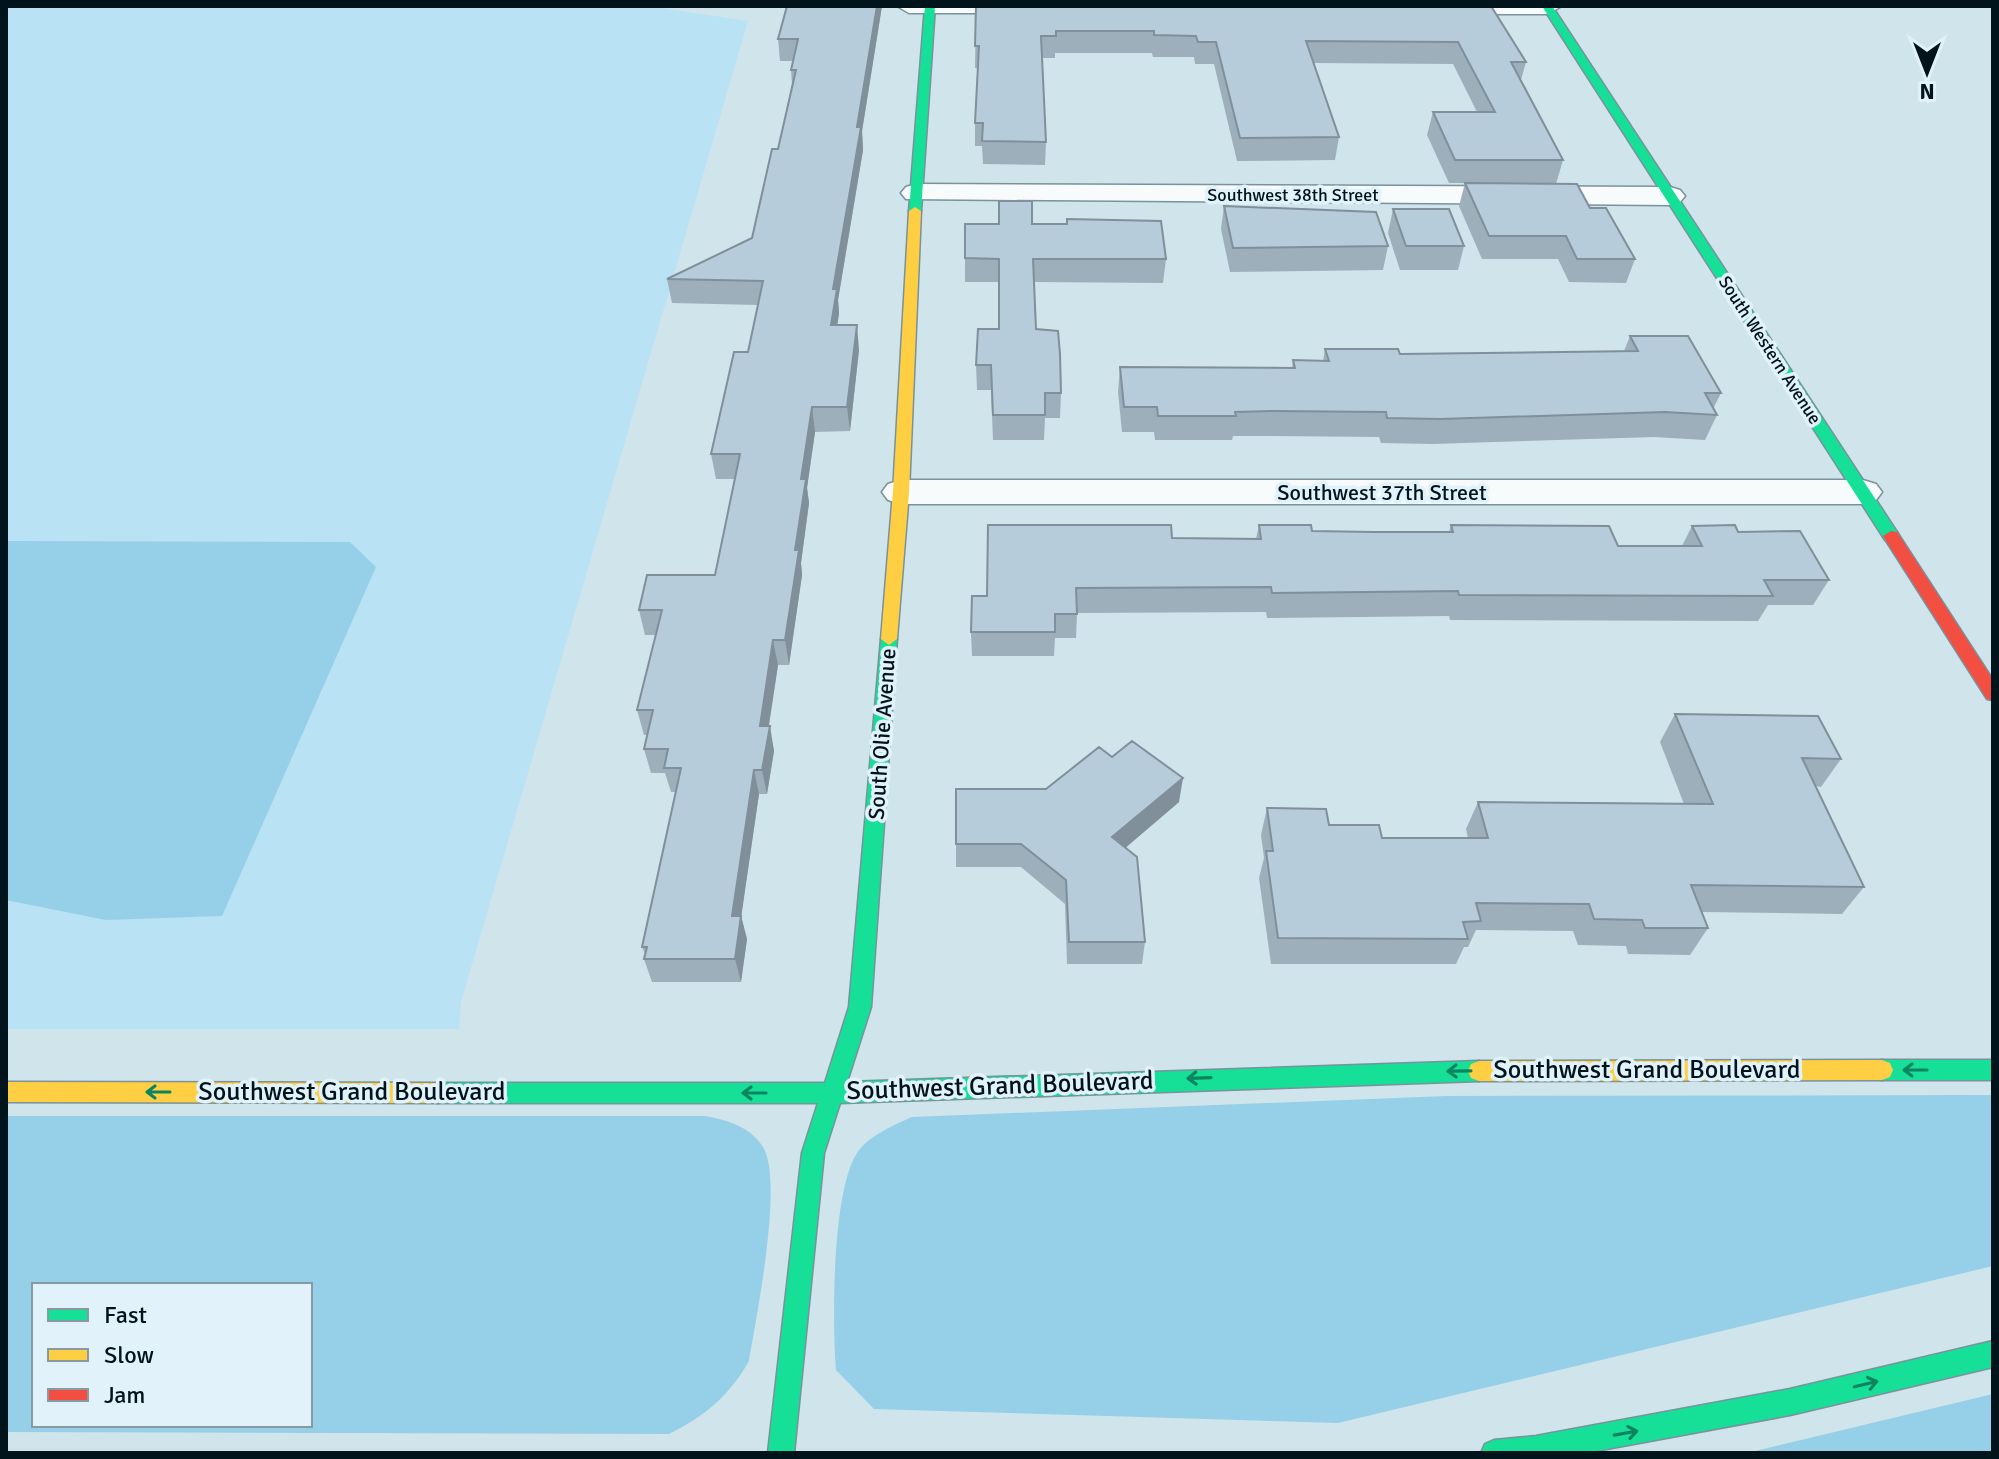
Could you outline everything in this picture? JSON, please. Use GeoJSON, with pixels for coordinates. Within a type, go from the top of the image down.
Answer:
{"type":"FeatureCollection","features":[{"type":"Feature","properties":{"kind":"street"},"geometry":{"type":"LineString","coordinates":[[909,6],[1057,6]]}},
{"type":"Feature","properties":{"kind":"street","name":"South Olie Avenue"},"geometry":{"type":"LineString","coordinates":[[781,1453],[813,1153],[860,1007],[901,492],[916,193],[930,6]]}},
{"type":"Feature","properties":{"kind":"street"},"geometry":{"type":"LineString","coordinates":[[1405,7],[1548,6]]}},
{"type":"Feature","properties":{"kind":"street","name":"South Western Avenue"},"geometry":{"type":"LineString","coordinates":[[1548,6],[1993,694]]}},
{"type":"Feature","properties":{"kind":"street","name":"Southwest 38th Street"},"geometry":{"type":"LineString","coordinates":[[916,193],[1670,196]]}},
{"type":"Feature","properties":{"kind":"street","name":"Southwest 37th Street"},"geometry":{"type":"LineString","coordinates":[[901,492],[1863,492]]}},
{"type":"Feature","properties":{"kind":"street","name":"Southwest Grand Boulevard"},"geometry":{"type":"LineString","coordinates":[[6,1092],[832,1093],[1448,1071],[1993,1070]]}},
{"type":"Feature","properties":{"kind":"street"},"geometry":{"type":"LineString","coordinates":[[1494,1453],[1536,1449],[1790,1402],[1993,1354]]}},
{"type":"Feature","properties":{"kind":"shaded area"},"geometry":{"type":"Polygon","coordinates":[[[6,6],[649,6],[748,21],[461,1002],[459,1029],[6,1029],[6,6]]]}},
{"type":"Feature","properties":{"kind":"shaded area"},"geometry":{"type":"Polygon","coordinates":[[[6,541],[350,542],[376,567],[222,916],[106,920],[6,900],[6,541]]]}},
{"type":"Feature","properties":{"kind":"shaded area"},"geometry":{"type":"Polygon","coordinates":[[[1993,1095],[1993,1266],[1338,1423],[874,1409],[836,1370],[834,1322],[838,1226],[849,1171],[857,1153],[868,1141],[912,1117],[1446,1096],[1993,1095]]]}},
{"type":"Feature","properties":{"kind":"shaded area"},"geometry":{"type":"Polygon","coordinates":[[[6,1116],[705,1116],[744,1129],[763,1147],[769,1164],[771,1189],[762,1283],[749,1361],[715,1404],[669,1434],[6,1432],[6,1116]]]}},
{"type":"Feature","properties":{"kind":"shaded area"},"geometry":{"type":"Polygon","coordinates":[[[1993,1394],[1993,1453],[1747,1453],[1993,1394]]]}},
{"type":"Feature","properties":{"kind":"building"},"geometry":{"type":"Polygon","coordinates":[[[787,6],[877,6],[857,127],[861,127],[833,289],[837,289],[831,325],[857,325],[847,407],[812,407],[801,479],[806,479],[795,550],[799,550],[785,640],[773,640],[760,726],[770,726],[762,770],[754,770],[732,916],[741,916],[735,959],[644,959],[647,947],[642,947],[681,768],[664,768],[668,749],[644,749],[653,710],[637,710],[662,610],[639,610],[647,575],[715,575],[740,454],[711,454],[734,352],[748,352],[763,281],[667,279],[752,238],[772,149],[778,149],[796,70],[791,70],[798,39],[778,39],[787,6]]]}},
{"type":"Feature","properties":{"kind":"building"},"geometry":{"type":"Polygon","coordinates":[[[976,6],[1491,6],[1526,62],[1511,62],[1563,160],[1455,160],[1433,112],[1495,112],[1458,42],[1306,41],[1339,137],[1240,138],[1216,42],[1198,42],[1196,36],[1154,35],[1154,31],[1056,31],[1056,36],[1041,36],[1046,142],[982,141],[983,123],[975,123],[979,46],[975,46],[976,6]]]}},
{"type":"Feature","properties":{"kind":"building"},"geometry":{"type":"Polygon","coordinates":[[[1465,183],[1577,184],[1590,208],[1606,208],[1635,259],[1577,259],[1566,236],[1489,236],[1465,183]]]}},
{"type":"Feature","properties":{"kind":"building"},"geometry":{"type":"Polygon","coordinates":[[[999,201],[1032,201],[1032,224],[1067,224],[1067,219],[1161,221],[1166,259],[1033,259],[1036,329],[1058,331],[1060,354],[1061,393],[1045,393],[1045,415],[993,415],[991,365],[976,365],[978,329],[999,329],[999,259],[965,258],[965,224],[999,224],[999,201]]]}},
{"type":"Feature","properties":{"kind":"building"},"geometry":{"type":"Polygon","coordinates":[[[1224,206],[1376,212],[1388,246],[1233,248],[1224,206]]]}},
{"type":"Feature","properties":{"kind":"building"},"geometry":{"type":"Polygon","coordinates":[[[1393,209],[1449,209],[1464,246],[1406,246],[1393,209]]]}},
{"type":"Feature","properties":{"kind":"building"},"geometry":{"type":"Polygon","coordinates":[[[1630,336],[1688,336],[1721,393],[1705,393],[1717,415],[1665,412],[1440,419],[1387,418],[1386,412],[1273,411],[1235,412],[1236,416],[1158,416],[1157,407],[1124,407],[1120,367],[1295,368],[1293,360],[1329,361],[1325,349],[1398,349],[1400,354],[1638,351],[1630,336]]]}},
{"type":"Feature","properties":{"kind":"building"},"geometry":{"type":"Polygon","coordinates":[[[988,525],[1171,525],[1172,538],[1261,539],[1259,525],[1311,525],[1312,531],[1374,532],[1453,532],[1451,525],[1609,526],[1618,546],[1702,546],[1692,526],[1735,525],[1738,532],[1800,531],[1829,580],[1764,580],[1773,596],[1459,595],[1458,591],[1272,593],[1271,587],[1076,588],[1077,614],[1055,614],[1055,632],[971,632],[972,596],[987,596],[988,525]]]}},
{"type":"Feature","properties":{"kind":"building"},"geometry":{"type":"Polygon","coordinates":[[[1675,714],[1818,716],[1841,759],[1802,758],[1864,887],[1691,885],[1708,928],[1645,928],[1642,920],[1594,919],[1589,904],[1476,903],[1481,921],[1463,922],[1468,939],[1278,938],[1266,851],[1273,851],[1267,808],[1326,809],[1329,825],[1379,825],[1382,838],[1488,838],[1478,802],[1713,804],[1675,714]]]}},
{"type":"Feature","properties":{"kind":"building"},"geometry":{"type":"Polygon","coordinates":[[[1132,741],[1183,778],[1112,837],[1137,857],[1145,942],[1069,942],[1066,880],[1021,844],[956,844],[956,789],[1046,789],[1099,747],[1112,757],[1132,741]]]}},
{"type":"Feature","properties":{"kind":"traffic: fast"},"geometry":{"type":"LineString","coordinates":[[915,211],[930,6]]}},
{"type":"Feature","properties":{"kind":"traffic: fast"},"geometry":{"type":"LineString","coordinates":[[1547,6],[1891,536]]}},
{"type":"Feature","properties":{"kind":"traffic: fast"},"geometry":{"type":"LineString","coordinates":[[781,1453],[813,1153],[860,1007],[889,639]]}},
{"type":"Feature","properties":{"kind":"traffic: fast"},"geometry":{"type":"LineString","coordinates":[[1882,1070],[1993,1070]]}},
{"type":"Feature","properties":{"kind":"traffic: fast"},"geometry":{"type":"LineString","coordinates":[[438,1093],[832,1093],[1479,1071]]}},
{"type":"Feature","properties":{"kind":"traffic: fast"},"geometry":{"type":"LineString","coordinates":[[1494,1453],[1536,1449],[1790,1402],[1993,1354]]}},
{"type":"Feature","properties":{"kind":"traffic: slow"},"geometry":{"type":"LineString","coordinates":[[889,639],[901,492],[915,211]]}},
{"type":"Feature","properties":{"kind":"traffic: slow"},"geometry":{"type":"LineString","coordinates":[[1479,1071],[1882,1070]]}},
{"type":"Feature","properties":{"kind":"traffic: slow"},"geometry":{"type":"LineString","coordinates":[[6,1092],[438,1093]]}},
{"type":"Feature","properties":{"kind":"traffic: jam"},"geometry":{"type":"LineString","coordinates":[[1891,536],[1993,694]]}}]}
